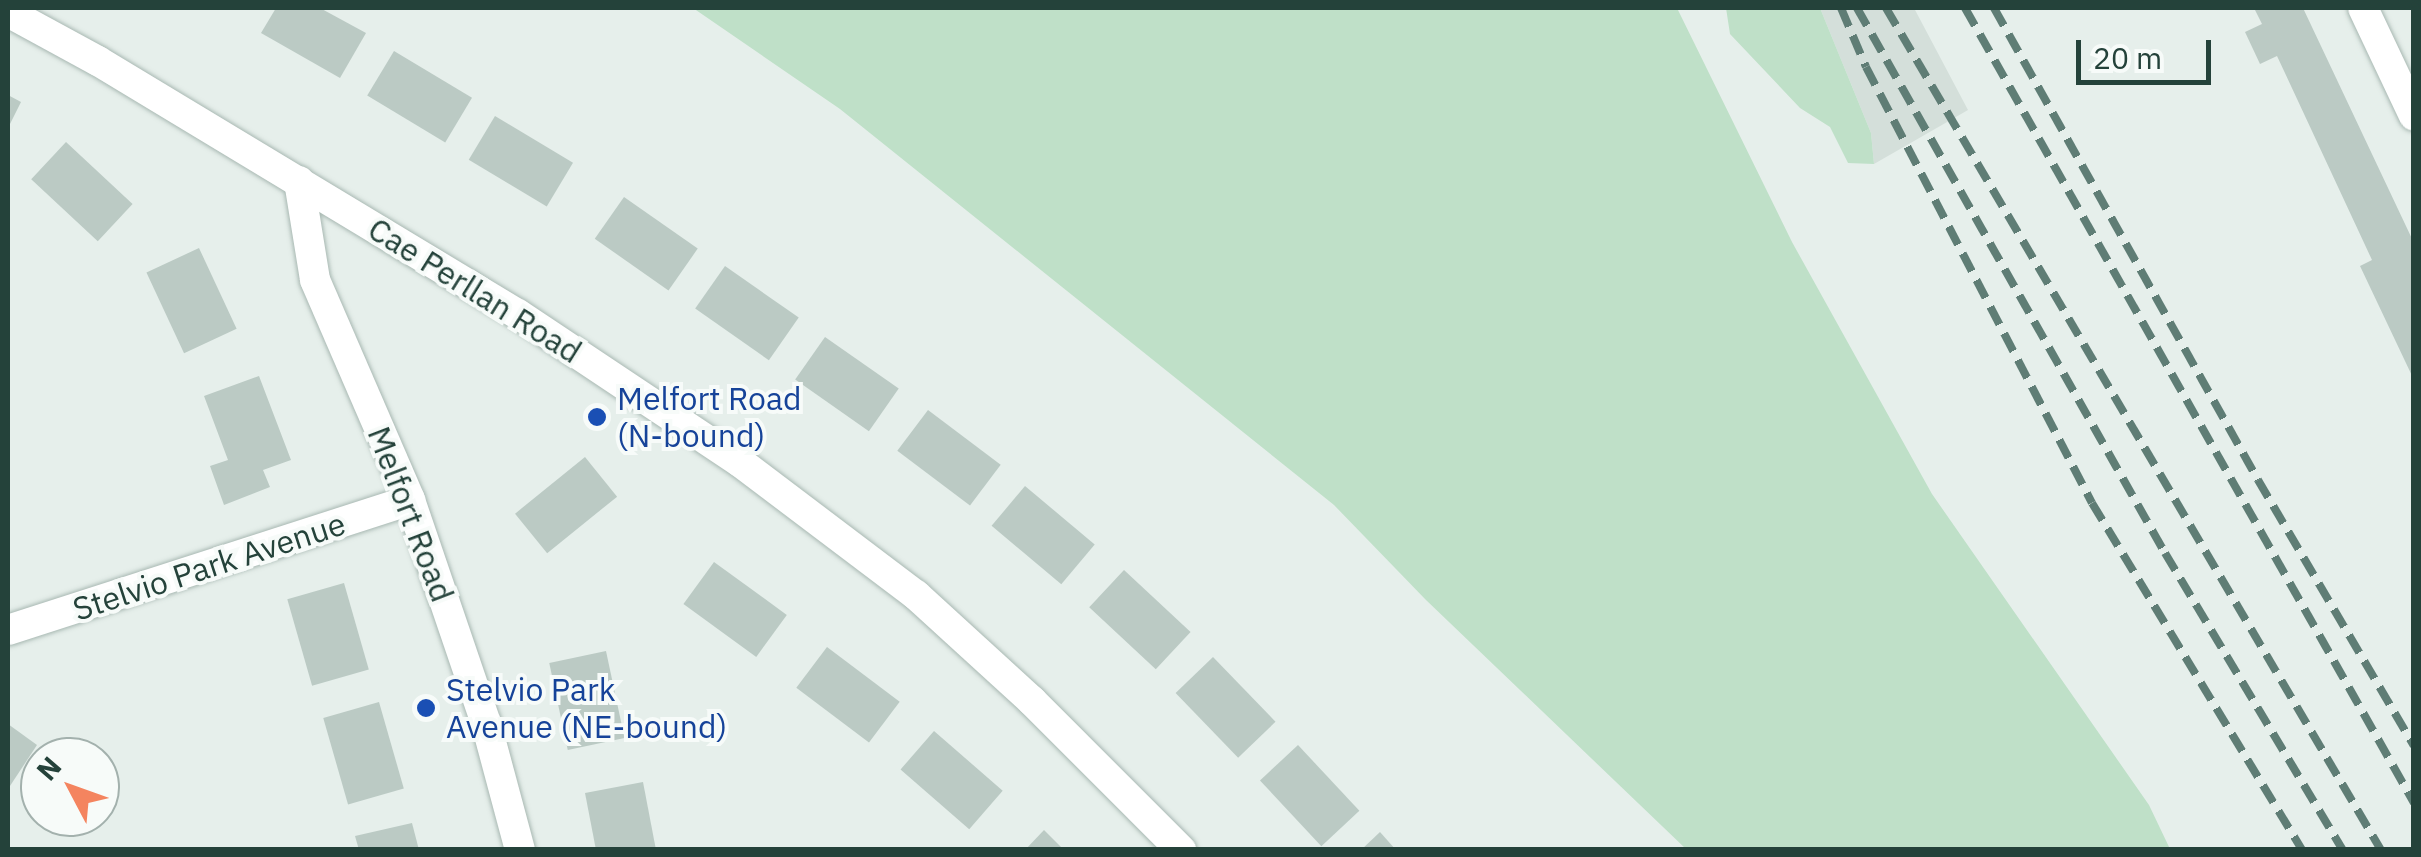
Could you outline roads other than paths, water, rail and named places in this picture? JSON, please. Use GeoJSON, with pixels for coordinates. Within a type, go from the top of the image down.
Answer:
{"type":"FeatureCollection","features":[{"type":"Feature","properties":{"kind":"street"},"geometry":{"type":"LineString","coordinates":[[2363,8],[2414,116]]}},
{"type":"Feature","properties":{"kind":"street","name":"Cae Perllan Road"},"geometry":{"type":"LineString","coordinates":[[8,12],[518,314],[740,462],[916,595],[1032,700],[1182,850]]}},
{"type":"Feature","properties":{"kind":"street","name":"Melfort Road"},"geometry":{"type":"LineString","coordinates":[[299,181],[315,280],[410,500],[486,723],[520,850]]}},
{"type":"Feature","properties":{"kind":"street","name":"Stelvio Park Avenue"},"geometry":{"type":"LineString","coordinates":[[8,630],[410,500]]}},
{"type":"Feature","properties":{"kind":"railway"},"geometry":{"type":"LineString","coordinates":[[1841,8],[1866,67],[2092,503],[2302,850]]}},
{"type":"Feature","properties":{"kind":"railway"},"geometry":{"type":"LineString","coordinates":[[1857,8],[2165,553],[2343,850]]}},
{"type":"Feature","properties":{"kind":"railway"},"geometry":{"type":"LineString","coordinates":[[1886,8],[2381,850]]}},
{"type":"Feature","properties":{"kind":"railway"},"geometry":{"type":"LineString","coordinates":[[1965,8],[2414,803]]}},
{"type":"Feature","properties":{"kind":"railway"},"geometry":{"type":"LineString","coordinates":[[1994,8],[2258,480],[2414,746]]}},
{"type":"Feature","properties":{"kind":"place","name":"Melfort Road (N-bound)"},"geometry":{"type":"Point","coordinates":[597,417]}},
{"type":"Feature","properties":{"kind":"place","name":"Stelvio Park Avenue (NE-bound)"},"geometry":{"type":"Point","coordinates":[426,708]}}]}
